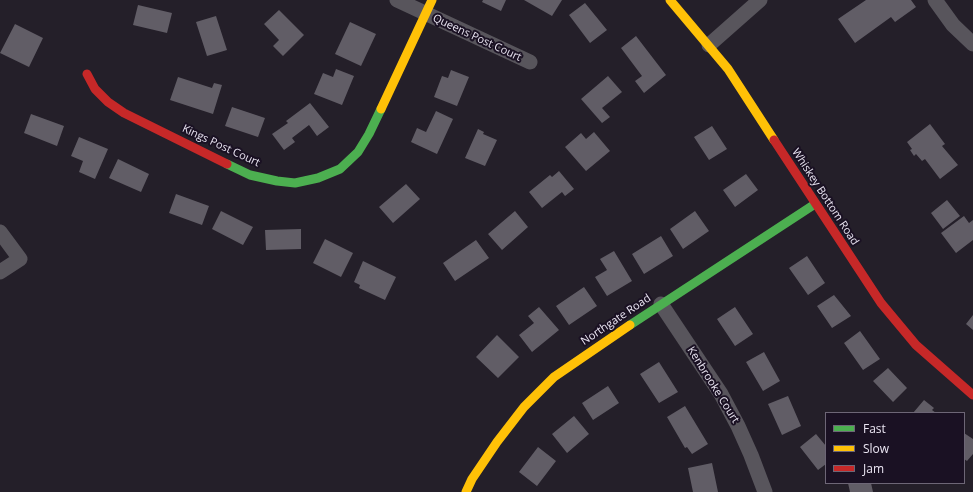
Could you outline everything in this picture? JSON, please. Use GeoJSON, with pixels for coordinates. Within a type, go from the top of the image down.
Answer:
{"type":"FeatureCollection","features":[{"type":"Feature","properties":{"kind":"street","name":"Queens Post Court"},"geometry":{"type":"LineString","coordinates":[[398,0],[428,7],[530,62]]}},
{"type":"Feature","properties":{"kind":"street","name":"Whiskey Bottom Road"},"geometry":{"type":"LineString","coordinates":[[670,0],[728,69],[815,204],[882,303],[916,346],[973,395]]}},
{"type":"Feature","properties":{"kind":"street"},"geometry":{"type":"LineString","coordinates":[[709,45],[760,0]]}},
{"type":"Feature","properties":{"kind":"street"},"geometry":{"type":"LineString","coordinates":[[934,0],[953,25],[973,44]]}},
{"type":"Feature","properties":{"kind":"street","name":"Kings Post Court"},"geometry":{"type":"LineString","coordinates":[[88,74],[95,89],[108,102],[124,113],[250,175],[277,181],[296,183],[318,178],[340,169],[358,152],[369,134],[428,7]]}},
{"type":"Feature","properties":{"kind":"street","name":"Northgate Road"},"geometry":{"type":"LineString","coordinates":[[466,492],[472,479],[497,442],[524,407],[554,377],[661,304],[815,204]]}},
{"type":"Feature","properties":{"kind":"street"},"geometry":{"type":"LineString","coordinates":[[0,232],[20,259],[0,272]]}},
{"type":"Feature","properties":{"kind":"street","name":"Kenbrooke Court"},"geometry":{"type":"LineString","coordinates":[[661,304],[721,394],[738,426],[765,492]]}},
{"type":"Feature","properties":{"kind":"building"},"geometry":{"type":"Polygon","coordinates":[[[483,0],[506,0],[501,11],[482,2],[483,0]]]}},
{"type":"Feature","properties":{"kind":"building"},"geometry":{"type":"Polygon","coordinates":[[[524,0],[562,0],[552,16],[524,0]]]}},
{"type":"Feature","properties":{"kind":"building"},"geometry":{"type":"Polygon","coordinates":[[[866,0],[911,0],[916,7],[895,22],[891,17],[855,43],[838,19],[866,0]]]}},
{"type":"Feature","properties":{"kind":"building"},"geometry":{"type":"Polygon","coordinates":[[[585,3],[607,30],[590,43],[569,15],[585,3]]]}},
{"type":"Feature","properties":{"kind":"building"},"geometry":{"type":"Polygon","coordinates":[[[138,5],[172,13],[167,33],[133,25],[138,5]]]}},
{"type":"Feature","properties":{"kind":"building"},"geometry":{"type":"Polygon","coordinates":[[[279,10],[304,35],[283,56],[273,46],[279,40],[264,24],[279,10]]]}},
{"type":"Feature","properties":{"kind":"building"},"geometry":{"type":"Polygon","coordinates":[[[216,16],[227,50],[207,56],[196,22],[216,16]]]}},
{"type":"Feature","properties":{"kind":"building"},"geometry":{"type":"Polygon","coordinates":[[[350,22],[376,34],[361,66],[335,54],[350,22]]]}},
{"type":"Feature","properties":{"kind":"building"},"geometry":{"type":"Polygon","coordinates":[[[15,24],[43,38],[29,67],[0,53],[15,24]]]}},
{"type":"Feature","properties":{"kind":"building"},"geometry":{"type":"Polygon","coordinates":[[[636,36],[666,75],[644,93],[635,81],[642,76],[621,48],[636,36]]]}},
{"type":"Feature","properties":{"kind":"building"},"geometry":{"type":"Polygon","coordinates":[[[336,69],[354,76],[342,105],[314,94],[323,73],[333,77],[336,69]]]}},
{"type":"Feature","properties":{"kind":"building"},"geometry":{"type":"Polygon","coordinates":[[[451,70],[469,77],[457,106],[434,97],[442,76],[448,78],[451,70]]]}},
{"type":"Feature","properties":{"kind":"building"},"geometry":{"type":"Polygon","coordinates":[[[608,76],[622,92],[602,108],[610,117],[602,123],[581,99],[608,76]]]}},
{"type":"Feature","properties":{"kind":"building"},"geometry":{"type":"Polygon","coordinates":[[[178,77],[212,88],[214,83],[222,85],[213,114],[170,100],[178,77]]]}},
{"type":"Feature","properties":{"kind":"building"},"geometry":{"type":"Polygon","coordinates":[[[310,103],[329,127],[317,136],[309,125],[292,138],[295,142],[284,150],[272,134],[288,123],[286,121],[310,103]]]}},
{"type":"Feature","properties":{"kind":"building"},"geometry":{"type":"Polygon","coordinates":[[[232,107],[265,118],[258,137],[225,126],[232,107]]]}},
{"type":"Feature","properties":{"kind":"building"},"geometry":{"type":"Polygon","coordinates":[[[436,111],[453,119],[437,154],[411,142],[417,128],[426,132],[436,111]]]}},
{"type":"Feature","properties":{"kind":"building"},"geometry":{"type":"Polygon","coordinates":[[[31,114],[64,126],[57,146],[24,133],[31,114]]]}},
{"type":"Feature","properties":{"kind":"building"},"geometry":{"type":"Polygon","coordinates":[[[930,124],[945,144],[942,146],[958,165],[940,179],[925,159],[922,161],[916,154],[914,156],[910,150],[912,149],[907,142],[930,124]]]}},
{"type":"Feature","properties":{"kind":"building"},"geometry":{"type":"Polygon","coordinates":[[[712,126],[727,149],[709,160],[694,137],[712,126]]]}},
{"type":"Feature","properties":{"kind":"building"},"geometry":{"type":"Polygon","coordinates":[[[478,129],[484,132],[483,134],[497,140],[485,166],[465,158],[478,129]]]}},
{"type":"Feature","properties":{"kind":"building"},"geometry":{"type":"Polygon","coordinates":[[[594,132],[610,151],[586,171],[565,147],[581,133],[586,139],[594,132]]]}},
{"type":"Feature","properties":{"kind":"building"},"geometry":{"type":"Polygon","coordinates":[[[79,137],[108,149],[95,179],[79,172],[83,161],[71,156],[79,137]]]}},
{"type":"Feature","properties":{"kind":"building"},"geometry":{"type":"Polygon","coordinates":[[[118,159],[149,174],[141,192],[109,178],[118,159]]]}},
{"type":"Feature","properties":{"kind":"building"},"geometry":{"type":"Polygon","coordinates":[[[559,171],[574,189],[565,196],[562,192],[542,208],[529,192],[550,175],[552,177],[559,171]]]}},
{"type":"Feature","properties":{"kind":"building"},"geometry":{"type":"Polygon","coordinates":[[[746,174],[758,190],[735,207],[723,190],[746,174]]]}},
{"type":"Feature","properties":{"kind":"building"},"geometry":{"type":"Polygon","coordinates":[[[406,184],[420,199],[393,223],[379,207],[406,184]]]}},
{"type":"Feature","properties":{"kind":"building"},"geometry":{"type":"Polygon","coordinates":[[[176,194],[209,206],[202,225],[169,213],[176,194]]]}},
{"type":"Feature","properties":{"kind":"building"},"geometry":{"type":"Polygon","coordinates":[[[947,200],[960,216],[943,229],[931,213],[947,200]]]}},
{"type":"Feature","properties":{"kind":"building"},"geometry":{"type":"Polygon","coordinates":[[[221,211],[253,227],[243,245],[212,229],[221,211]]]}},
{"type":"Feature","properties":{"kind":"building"},"geometry":{"type":"Polygon","coordinates":[[[515,211],[528,227],[502,250],[488,234],[515,211]]]}},
{"type":"Feature","properties":{"kind":"building"},"geometry":{"type":"Polygon","coordinates":[[[695,211],[709,231],[683,249],[670,229],[695,211]]]}},
{"type":"Feature","properties":{"kind":"building"},"geometry":{"type":"Polygon","coordinates":[[[964,216],[969,223],[973,220],[973,240],[956,253],[941,233],[964,216]]]}},
{"type":"Feature","properties":{"kind":"building"},"geometry":{"type":"Polygon","coordinates":[[[301,229],[301,249],[266,250],[265,230],[301,229]]]}},
{"type":"Feature","properties":{"kind":"building"},"geometry":{"type":"Polygon","coordinates":[[[661,236],[673,256],[644,274],[632,254],[661,236]]]}},
{"type":"Feature","properties":{"kind":"building"},"geometry":{"type":"Polygon","coordinates":[[[325,239],[353,253],[341,277],[313,263],[325,239]]]}},
{"type":"Feature","properties":{"kind":"building"},"geometry":{"type":"Polygon","coordinates":[[[476,240],[489,258],[455,281],[443,263],[476,240]]]}},
{"type":"Feature","properties":{"kind":"building"},"geometry":{"type":"Polygon","coordinates":[[[614,251],[632,281],[607,296],[595,277],[607,270],[600,259],[614,251]]]}},
{"type":"Feature","properties":{"kind":"building"},"geometry":{"type":"Polygon","coordinates":[[[807,256],[825,283],[808,295],[789,268],[807,256]]]}},
{"type":"Feature","properties":{"kind":"building"},"geometry":{"type":"Polygon","coordinates":[[[363,261],[396,277],[385,300],[359,288],[360,285],[354,282],[363,261]]]}},
{"type":"Feature","properties":{"kind":"building"},"geometry":{"type":"Polygon","coordinates":[[[584,287],[597,306],[569,325],[556,306],[584,287]]]}},
{"type":"Feature","properties":{"kind":"building"},"geometry":{"type":"Polygon","coordinates":[[[834,295],[851,316],[832,328],[817,306],[834,295]]]}},
{"type":"Feature","properties":{"kind":"building"},"geometry":{"type":"Polygon","coordinates":[[[539,307],[559,330],[532,352],[519,335],[534,323],[528,316],[539,307]]]}},
{"type":"Feature","properties":{"kind":"building"},"geometry":{"type":"Polygon","coordinates":[[[735,307],[753,334],[735,346],[717,319],[735,307]]]}},
{"type":"Feature","properties":{"kind":"building"},"geometry":{"type":"Polygon","coordinates":[[[973,315],[973,330],[966,324],[973,315]]]}},
{"type":"Feature","properties":{"kind":"building"},"geometry":{"type":"Polygon","coordinates":[[[860,331],[880,359],[863,370],[844,343],[860,331]]]}},
{"type":"Feature","properties":{"kind":"building"},"geometry":{"type":"Polygon","coordinates":[[[497,335],[519,357],[498,378],[476,357],[497,335]]]}},
{"type":"Feature","properties":{"kind":"building"},"geometry":{"type":"Polygon","coordinates":[[[764,352],[780,381],[763,391],[746,362],[764,352]]]}},
{"type":"Feature","properties":{"kind":"building"},"geometry":{"type":"Polygon","coordinates":[[[659,362],[678,392],[659,403],[640,374],[659,362]]]}},
{"type":"Feature","properties":{"kind":"building"},"geometry":{"type":"Polygon","coordinates":[[[888,368],[907,388],[893,402],[873,381],[888,368]]]}},
{"type":"Feature","properties":{"kind":"building"},"geometry":{"type":"Polygon","coordinates":[[[608,386],[619,403],[593,420],[582,403],[608,386]]]}},
{"type":"Feature","properties":{"kind":"building"},"geometry":{"type":"Polygon","coordinates":[[[788,396],[801,426],[782,435],[768,404],[788,396]]]}},
{"type":"Feature","properties":{"kind":"building"},"geometry":{"type":"Polygon","coordinates":[[[924,400],[934,408],[932,410],[935,412],[914,412],[924,400]]]}},
{"type":"Feature","properties":{"kind":"building"},"geometry":{"type":"Polygon","coordinates":[[[685,406],[708,444],[692,454],[687,447],[685,448],[667,417],[685,406]]]}},
{"type":"Feature","properties":{"kind":"building"},"geometry":{"type":"Polygon","coordinates":[[[574,416],[589,434],[567,453],[552,434],[574,416]]]}},
{"type":"Feature","properties":{"kind":"building"},"geometry":{"type":"Polygon","coordinates":[[[816,434],[825,445],[825,465],[818,470],[800,447],[816,434]]]}},
{"type":"Feature","properties":{"kind":"building"},"geometry":{"type":"Polygon","coordinates":[[[965,434],[973,439],[973,454],[967,461],[965,460],[965,434]]]}},
{"type":"Feature","properties":{"kind":"building"},"geometry":{"type":"Polygon","coordinates":[[[538,447],[556,461],[537,486],[519,472],[538,447]]]}},
{"type":"Feature","properties":{"kind":"building"},"geometry":{"type":"Polygon","coordinates":[[[712,463],[718,492],[693,492],[688,468],[712,463]]]}},
{"type":"Feature","properties":{"kind":"building"},"geometry":{"type":"Polygon","coordinates":[[[848,484],[871,484],[873,492],[850,492],[848,484]]]}},
{"type":"Feature","properties":{"kind":"traffic: fast"},"geometry":{"type":"LineString","coordinates":[[227,164],[250,175],[277,181],[295,183],[318,178],[340,169],[358,152],[369,134],[381,109]]}},
{"type":"Feature","properties":{"kind":"traffic: fast"},"geometry":{"type":"LineString","coordinates":[[630,325],[815,204]]}},
{"type":"Feature","properties":{"kind":"traffic: slow"},"geometry":{"type":"LineString","coordinates":[[381,109],[432,0]]}},
{"type":"Feature","properties":{"kind":"traffic: slow"},"geometry":{"type":"LineString","coordinates":[[670,0],[728,69],[774,140]]}},
{"type":"Feature","properties":{"kind":"traffic: slow"},"geometry":{"type":"LineString","coordinates":[[466,492],[472,479],[497,442],[524,407],[554,377],[630,325]]}},
{"type":"Feature","properties":{"kind":"traffic: jam"},"geometry":{"type":"LineString","coordinates":[[87,74],[95,89],[108,102],[124,113],[227,164]]}},
{"type":"Feature","properties":{"kind":"traffic: jam"},"geometry":{"type":"LineString","coordinates":[[774,140],[881,303],[916,345],[973,395]]}}]}
